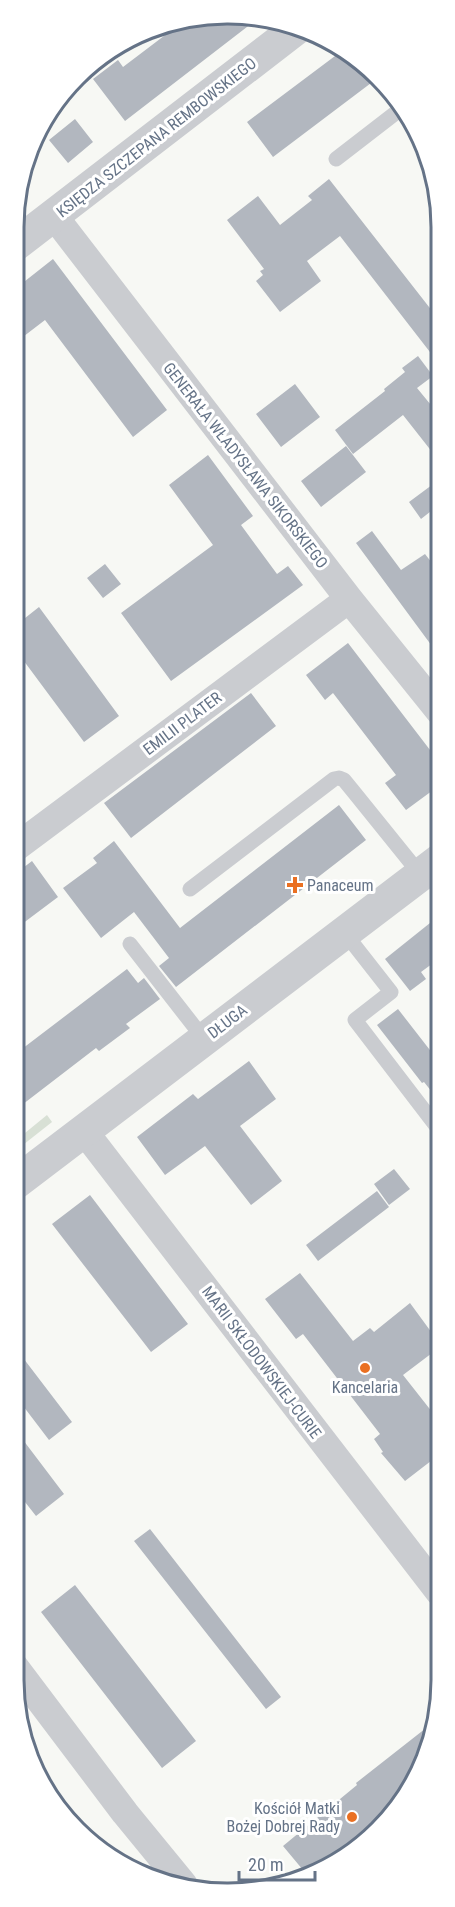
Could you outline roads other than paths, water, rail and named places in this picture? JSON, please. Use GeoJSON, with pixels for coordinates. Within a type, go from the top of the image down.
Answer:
{"type":"FeatureCollection","features":[{"type":"Feature","properties":{"kind":"street","name":"KSIĘDZA SZCZEPANA REMBOWSKIEGO"},"geometry":{"type":"LineString","coordinates":[[24,238],[289,34]]}},
{"type":"Feature","properties":{"kind":"street","name":"GENERAŁA WŁADYSŁAWA SIKORSKIEGO"},"geometry":{"type":"LineString","coordinates":[[54,216],[349,599],[431,701]]}},
{"type":"Feature","properties":{"kind":"street","name":"EMILII PLATER"},"geometry":{"type":"LineString","coordinates":[[24,841],[349,599]]}},
{"type":"Feature","properties":{"kind":"street","name":"DŁUGA"},"geometry":{"type":"LineString","coordinates":[[24,1176],[430,867]]}},
{"type":"Feature","properties":{"kind":"street","name":"MARII SKŁODOWSKIEJ-CURIE"},"geometry":{"type":"LineString","coordinates":[[84,1131],[431,1581]]}},
{"type":"Feature","properties":{"kind":"street"},"geometry":{"type":"LineString","coordinates":[[24,1679],[125,1813],[177,1876]]}},
{"type":"Feature","properties":{"kind":"lane"},"geometry":{"type":"LineString","coordinates":[[336,159],[396,113]]}},
{"type":"Feature","properties":{"kind":"lane"},"geometry":{"type":"LineString","coordinates":[[190,889],[339,778],[430,867]]}},
{"type":"Feature","properties":{"kind":"lane"},"geometry":{"type":"LineString","coordinates":[[344,932],[391,992],[355,1020],[431,1119]]}},
{"type":"Feature","properties":{"kind":"lane"},"geometry":{"type":"LineString","coordinates":[[130,944],[204,1039]]}},
{"type":"Feature","properties":{"kind":"place","name":"Panaceum"},"geometry":{"type":"Point","coordinates":[295,885]}},
{"type":"Feature","properties":{"kind":"place","name":"Kancelaria"},"geometry":{"type":"Point","coordinates":[365,1368]}},
{"type":"Feature","properties":{"kind":"place","name":"Kościół Matki Bożej Dobrej Rady"},"geometry":{"type":"Point","coordinates":[352,1817]}}]}
